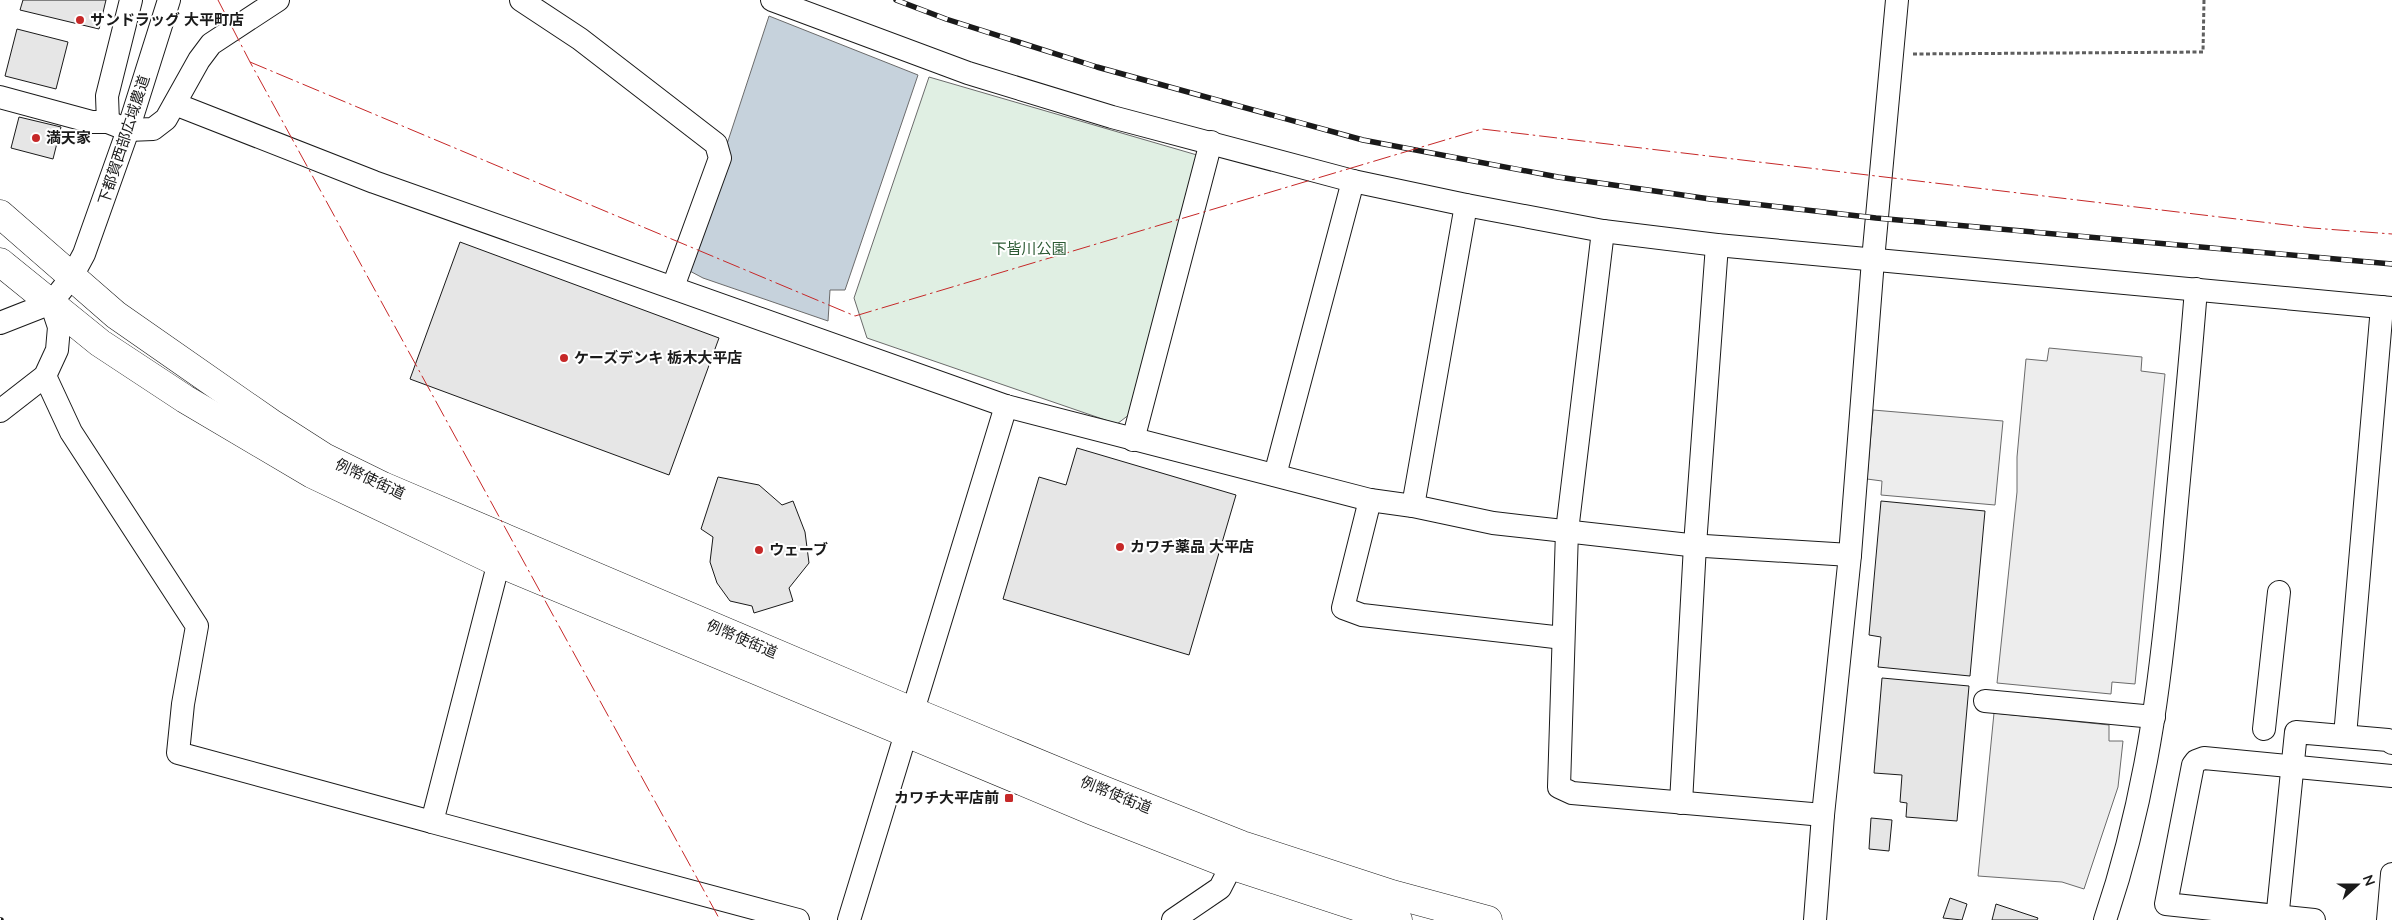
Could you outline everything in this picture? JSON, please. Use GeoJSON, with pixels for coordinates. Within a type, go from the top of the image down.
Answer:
{"type":"FeatureCollection","features":[{"type":"Feature","properties":{"kind":"main road","name":"例幣使街道"},"geometry":{"type":"LineString","coordinates":[[0,214],[71,278],[116,315],[271,423],[324,457],[383,486],[502,551]]}},
{"type":"Feature","properties":{"kind":"main road","name":"例幣使街道"},"geometry":{"type":"LineString","coordinates":[[0,262],[100,343],[162,384],[312,474],[502,551],[908,722],[1098,788],[1237,855],[1398,920]]}},
{"type":"Feature","properties":{"kind":"main road","name":"例幣使街道"},"geometry":{"type":"LineString","coordinates":[[1237,855],[1488,920]]}},
{"type":"Feature","properties":{"kind":"street"},"geometry":{"type":"LineString","coordinates":[[118,126],[107,96],[131,0]]}},
{"type":"Feature","properties":{"kind":"street","name":"下都賀西部広域農道"},"geometry":{"type":"LineString","coordinates":[[71,278],[95,228],[118,126],[169,0]]}},
{"type":"Feature","properties":{"kind":"street"},"geometry":{"type":"LineString","coordinates":[[0,97],[92,122],[153,129],[166,119],[210,44],[278,0]]}},
{"type":"Feature","properties":{"kind":"street"},"geometry":{"type":"LineString","coordinates":[[521,0],[580,39],[716,144],[720,158],[673,287]]}},
{"type":"Feature","properties":{"kind":"street"},"geometry":{"type":"LineString","coordinates":[[772,0],[968,73],[1112,117],[1353,181],[1466,205],[1603,231],[1717,245],[2387,307],[2345,736]]}},
{"type":"Feature","properties":{"kind":"street"},"geometry":{"type":"LineString","coordinates":[[1815,920],[1823,815],[1850,556],[1873,260],[1897,0]]}},
{"type":"Feature","properties":{"kind":"street"},"geometry":{"type":"LineString","coordinates":[[175,104],[374,182],[1006,406],[1370,500],[1413,506],[1493,523],[1695,545],[1850,556]]}},
{"type":"Feature","properties":{"kind":"street"},"geometry":{"type":"LineString","coordinates":[[1133,440],[1211,142]]}},
{"type":"Feature","properties":{"kind":"street"},"geometry":{"type":"LineString","coordinates":[[1275,475],[1353,181]]}},
{"type":"Feature","properties":{"kind":"street"},"geometry":{"type":"LineString","coordinates":[[1413,506],[1466,205]]}},
{"type":"Feature","properties":{"kind":"street"},"geometry":{"type":"LineString","coordinates":[[1603,231],[1567,531],[1559,787],[1572,793],[1823,815]]}},
{"type":"Feature","properties":{"kind":"street"},"geometry":{"type":"LineString","coordinates":[[1681,802],[1695,545],[1717,245]]}},
{"type":"Feature","properties":{"kind":"street"},"geometry":{"type":"LineString","coordinates":[[0,323],[51,303],[71,278]]}},
{"type":"Feature","properties":{"kind":"street"},"geometry":{"type":"LineString","coordinates":[[2105,920],[2125,861],[2142,790],[2164,652],[2196,289]]}},
{"type":"Feature","properties":{"kind":"street"},"geometry":{"type":"LineString","coordinates":[[0,410],[45,376],[57,350],[59,327],[51,303]]}},
{"type":"Feature","properties":{"kind":"street"},"geometry":{"type":"LineString","coordinates":[[45,376],[71,432],[197,626],[183,704],[178,753],[798,920]]}},
{"type":"Feature","properties":{"kind":"street"},"geometry":{"type":"LineString","coordinates":[[849,920],[1006,406]]}},
{"type":"Feature","properties":{"kind":"street"},"geometry":{"type":"LineString","coordinates":[[1370,500],[1342,608],[1362,615],[1563,638]]}},
{"type":"Feature","properties":{"kind":"street"},"geometry":{"type":"LineString","coordinates":[[432,822],[502,551]]}},
{"type":"Feature","properties":{"kind":"street"},"geometry":{"type":"LineString","coordinates":[[2264,729],[2279,592]]}},
{"type":"Feature","properties":{"kind":"street"},"geometry":{"type":"LineString","coordinates":[[1985,701],[2154,717]]}},
{"type":"Feature","properties":{"kind":"street"},"geometry":{"type":"LineString","coordinates":[[2277,918],[2296,732],[2392,742]]}},
{"type":"Feature","properties":{"kind":"street"},"geometry":{"type":"LineString","coordinates":[[2314,920],[2277,918],[2166,904],[2193,765],[2196,761],[2204,758],[2392,776]]}},
{"type":"Feature","properties":{"kind":"street"},"geometry":{"type":"LineString","coordinates":[[1173,920],[1220,888],[1237,855]]}},
{"type":"Feature","properties":{"kind":"street"},"geometry":{"type":"LineString","coordinates":[[2388,920],[2392,874]]}},
{"type":"Feature","properties":{"kind":"path"},"geometry":{"type":"LineString","coordinates":[[1892,54],[2203,52],[2204,0]]}},
{"type":"Feature","properties":{"kind":"green space","name":"下皆川公園"},"geometry":{"type":"Polygon","coordinates":[[[929,77],[1197,155],[1130,414],[1117,424],[867,338],[854,298],[929,77]]]}},
{"type":"Feature","properties":{"kind":"shaded area"},"geometry":{"type":"Polygon","coordinates":[[[769,16],[918,75],[845,290],[830,290],[828,321],[703,278],[686,269],[769,16]]]}},
{"type":"Feature","properties":{"kind":"shaded area"},"geometry":{"type":"Polygon","coordinates":[[[2049,348],[2142,357],[2141,371],[2165,374],[2135,684],[2112,682],[2111,694],[1997,683],[2017,492],[2017,457],[2026,359],[2047,361],[2049,348]]]}},
{"type":"Feature","properties":{"kind":"shaded area"},"geometry":{"type":"Polygon","coordinates":[[[1873,410],[2003,421],[1995,505],[1881,495],[1882,481],[1867,479],[1873,410]]]}},
{"type":"Feature","properties":{"kind":"shaded area"},"geometry":{"type":"Polygon","coordinates":[[[1994,713],[2109,725],[2109,741],[2123,741],[2118,787],[2084,889],[2062,882],[1978,876],[1994,713]]]}},
{"type":"Feature","properties":{"kind":"building","name":"サンドラッグ 大平町店"},"geometry":{"type":"Polygon","coordinates":[[[23,0],[106,0],[99,29],[20,10],[23,0]]]}},
{"type":"Feature","properties":{"kind":"building"},"geometry":{"type":"Polygon","coordinates":[[[17,29],[68,42],[56,89],[5,76],[17,29]]]}},
{"type":"Feature","properties":{"kind":"building","name":"満天家"},"geometry":{"type":"Polygon","coordinates":[[[19,117],[61,127],[53,159],[11,148],[19,117]]]}},
{"type":"Feature","properties":{"kind":"building","name":"ケーズデンキ 栃木大平店"},"geometry":{"type":"Polygon","coordinates":[[[460,242],[719,338],[669,475],[410,379],[460,242]]]}},
{"type":"Feature","properties":{"kind":"building","name":"カワチ薬品 大平店"},"geometry":{"type":"Polygon","coordinates":[[[1077,448],[1236,495],[1189,655],[1003,599],[1039,477],[1066,485],[1077,448]]]}},
{"type":"Feature","properties":{"kind":"building","name":"ウェーブ"},"geometry":{"type":"Polygon","coordinates":[[[718,477],[759,485],[782,505],[793,501],[805,532],[809,563],[789,588],[793,601],[754,613],[752,606],[730,601],[717,583],[710,562],[713,537],[701,529],[718,477]]]}},
{"type":"Feature","properties":{"kind":"building"},"geometry":{"type":"Polygon","coordinates":[[[1881,501],[1985,511],[1970,676],[1878,667],[1881,637],[1869,635],[1881,501]]]}},
{"type":"Feature","properties":{"kind":"building"},"geometry":{"type":"Polygon","coordinates":[[[1882,678],[1969,686],[1957,821],[1906,817],[1907,803],[1900,802],[1902,775],[1874,773],[1882,678]]]}},
{"type":"Feature","properties":{"kind":"building"},"geometry":{"type":"Polygon","coordinates":[[[1871,818],[1892,820],[1889,851],[1869,849],[1871,818]]]}},
{"type":"Feature","properties":{"kind":"building"},"geometry":{"type":"Polygon","coordinates":[[[1950,898],[1967,904],[1962,920],[1943,918],[1950,898]]]}},
{"type":"Feature","properties":{"kind":"building"},"geometry":{"type":"Polygon","coordinates":[[[1996,904],[2038,918],[2037,920],[1992,920],[1996,904]]]}},
{"type":"Feature","properties":{"kind":"railway"},"geometry":{"type":"LineString","coordinates":[[896,0],[946,19],[1097,67],[1363,140],[1558,177],[1710,199],[1876,218],[2392,264]]}},
{"type":"Feature","properties":{"kind":"power"},"geometry":{"type":"LineString","coordinates":[[218,0],[250,62],[720,920]]}},
{"type":"Feature","properties":{"kind":"power"},"geometry":{"type":"LineString","coordinates":[[250,62],[855,316],[1482,129],[2312,228],[2392,234]]}},
{"type":"Feature","properties":{"kind":"place","name":"サンドラッグ 大平町店"},"geometry":{"type":"Point","coordinates":[80,20]}},
{"type":"Feature","properties":{"kind":"place","name":"満天家"},"geometry":{"type":"Point","coordinates":[36,138]}},
{"type":"Feature","properties":{"kind":"place","name":"ケーズデンキ 栃木大平店"},"geometry":{"type":"Point","coordinates":[564,358]}},
{"type":"Feature","properties":{"kind":"place","name":"カワチ薬品 大平店"},"geometry":{"type":"Point","coordinates":[1120,547]}},
{"type":"Feature","properties":{"kind":"place","name":"ウェーブ"},"geometry":{"type":"Point","coordinates":[759,550]}},
{"type":"Feature","properties":{"kind":"place","name":"カワチ大平店前"},"geometry":{"type":"Point","coordinates":[1009,798]}}]}
